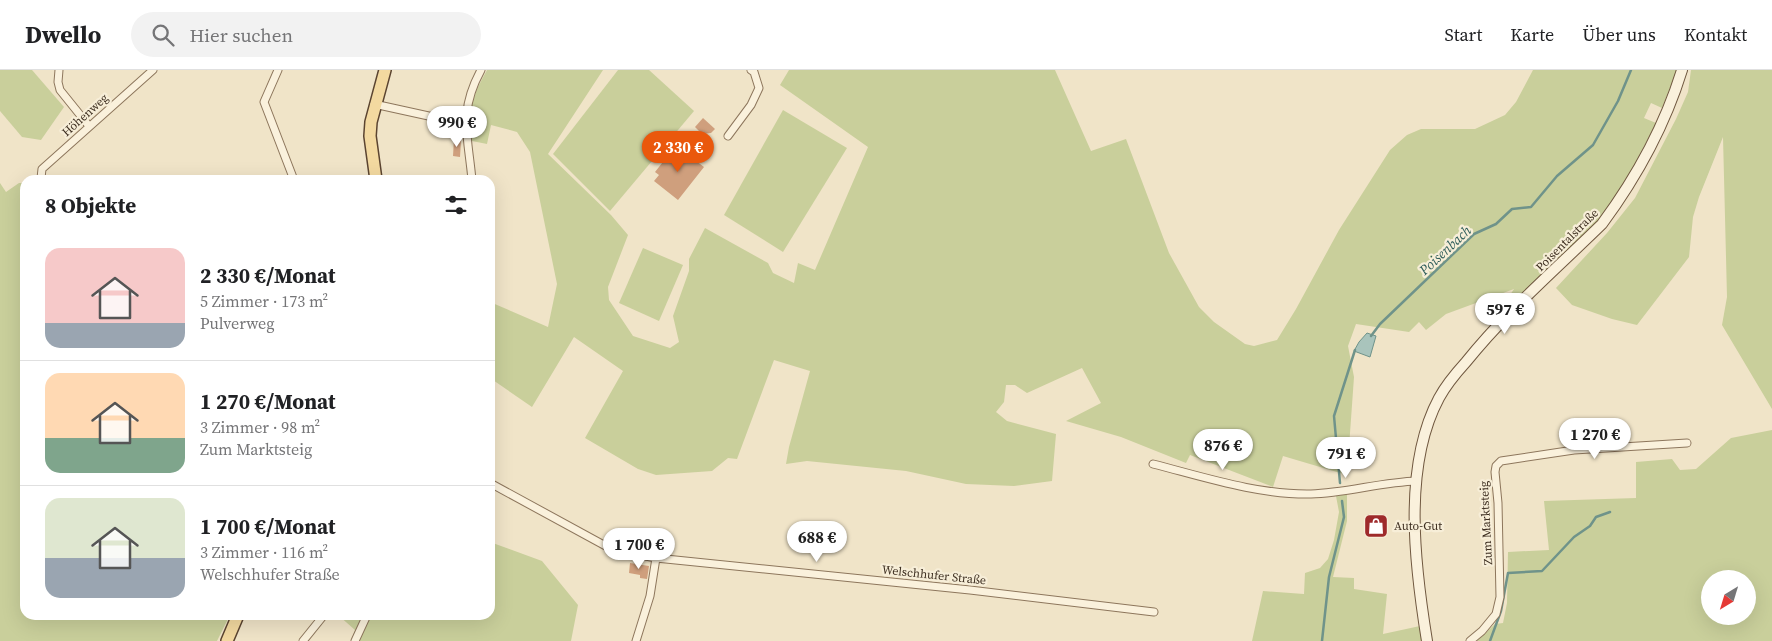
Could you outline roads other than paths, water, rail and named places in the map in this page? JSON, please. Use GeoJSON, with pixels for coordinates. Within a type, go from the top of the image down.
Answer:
{"type":"FeatureCollection","features":[{"type":"Feature","properties":{"kind":"main road"},"geometry":{"type":"LineString","coordinates":[[375,175],[370,136],[374,104],[385,70]]}},
{"type":"Feature","properties":{"kind":"main road","name":"Poisentalstraße"},"geometry":{"type":"LineString","coordinates":[[1427,641],[1415,549],[1417,481],[1424,436],[1439,397],[1487,335],[1602,224],[1628,188],[1664,120],[1682,70]]}},
{"type":"Feature","properties":{"kind":"main road"},"geometry":{"type":"LineString","coordinates":[[227,641],[236,620]]}},
{"type":"Feature","properties":{"kind":"street"},"geometry":{"type":"LineString","coordinates":[[59,70],[58,82],[60,90],[89,126]]}},
{"type":"Feature","properties":{"kind":"street","name":"Höhenweg"},"geometry":{"type":"LineString","coordinates":[[41,175],[42,169],[153,70]]}},
{"type":"Feature","properties":{"kind":"street"},"geometry":{"type":"LineString","coordinates":[[278,70],[264,102],[292,175]]}},
{"type":"Feature","properties":{"kind":"street"},"geometry":{"type":"LineString","coordinates":[[471,175],[465,124],[468,100],[481,70]]}},
{"type":"Feature","properties":{"kind":"street"},"geometry":{"type":"LineString","coordinates":[[728,136],[751,105],[759,88],[754,72],[751,70]]}},
{"type":"Feature","properties":{"kind":"street"},"geometry":{"type":"LineString","coordinates":[[374,104],[465,124]]}},
{"type":"Feature","properties":{"kind":"street","name":"Zum Marktsteig"},"geometry":{"type":"LineString","coordinates":[[1470,641],[1482,631],[1496,614],[1500,597],[1495,472],[1496,466],[1501,461],[1574,450],[1687,443]]}},
{"type":"Feature","properties":{"kind":"street"},"geometry":{"type":"LineString","coordinates":[[1153,464],[1219,482],[1311,494],[1417,481]]}},
{"type":"Feature","properties":{"kind":"street","name":"Welschhufer Straße"},"geometry":{"type":"LineString","coordinates":[[495,485],[613,550],[656,558],[970,590],[1154,612]]}},
{"type":"Feature","properties":{"kind":"street"},"geometry":{"type":"LineString","coordinates":[[636,641],[650,596],[656,558]]}},
{"type":"Feature","properties":{"kind":"street"},"geometry":{"type":"LineString","coordinates":[[303,641],[320,620]]}},
{"type":"Feature","properties":{"kind":"street"},"geometry":{"type":"LineString","coordinates":[[354,641],[364,620]]}},
{"type":"Feature","properties":{"kind":"water"},"geometry":{"type":"Polygon","coordinates":[[[1367,333],[1376,336],[1370,357],[1354,351],[1367,333]]]}},
{"type":"Feature","properties":{"kind":"waterway","name":"Poisenbach"},"geometry":{"type":"LineString","coordinates":[[1371,336],[1380,324],[1474,234],[1496,224],[1512,209],[1531,207],[1557,176],[1593,145],[1618,101],[1631,70]]}},
{"type":"Feature","properties":{"kind":"waterway","name":"Poisenbach"},"geometry":{"type":"LineString","coordinates":[[1340,483],[1334,416],[1355,350]]}},
{"type":"Feature","properties":{"kind":"waterway","name":"Poisenbach"},"geometry":{"type":"LineString","coordinates":[[1322,641],[1329,577],[1344,517],[1342,501]]}},
{"type":"Feature","properties":{"kind":"waterway"},"geometry":{"type":"LineString","coordinates":[[1490,641],[1501,611],[1508,573],[1542,571],[1574,537],[1590,526],[1596,517],[1610,512]]}},
{"type":"Feature","properties":{"kind":"place","name":"Auto-Gut"},"geometry":{"type":"Point","coordinates":[1376,526]}}]}
